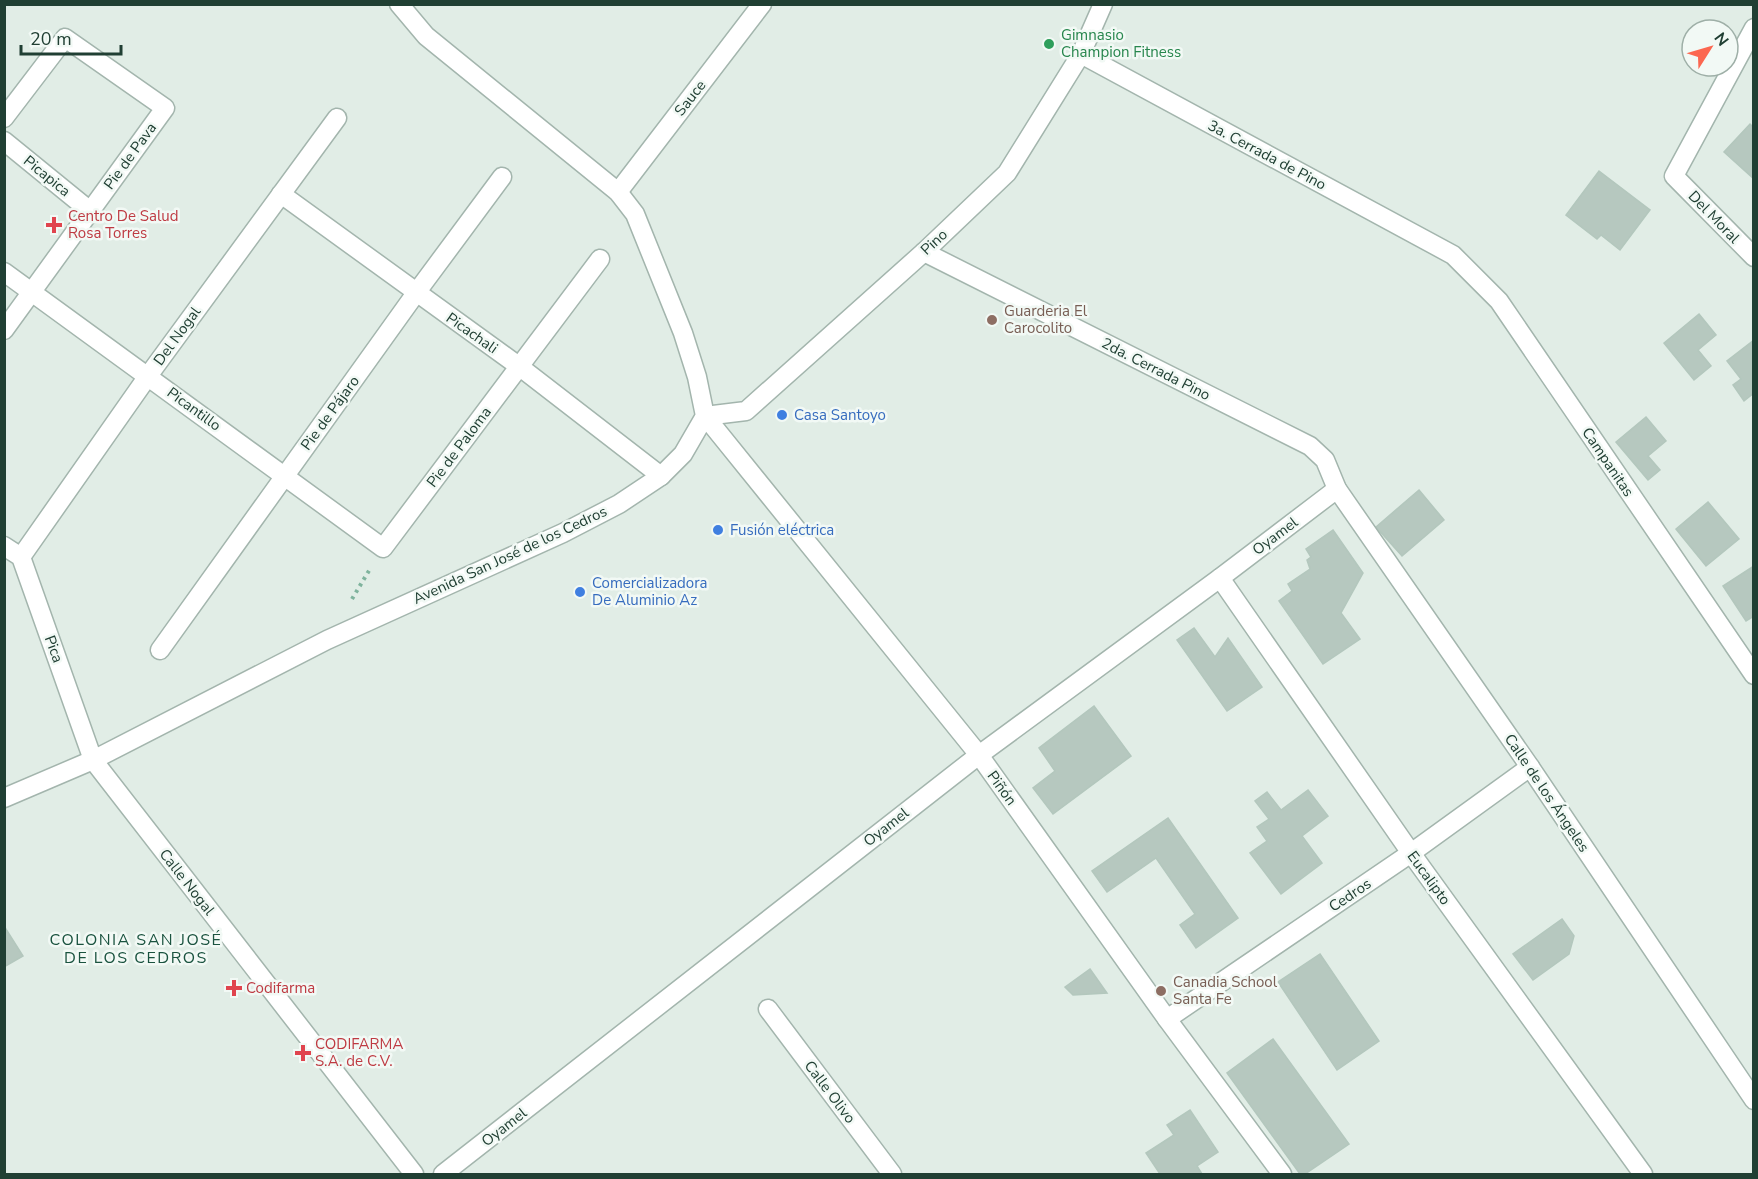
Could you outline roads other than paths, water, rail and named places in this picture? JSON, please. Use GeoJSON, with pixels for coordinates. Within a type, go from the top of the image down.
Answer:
{"type":"FeatureCollection","features":[{"type":"Feature","properties":{"kind":"street"},"geometry":{"type":"LineString","coordinates":[[399,4],[426,36],[618,192],[635,214],[683,333],[697,377],[705,416]]}},
{"type":"Feature","properties":{"kind":"street","name":"Sauce"},"geometry":{"type":"LineString","coordinates":[[618,192],[762,4]]}},
{"type":"Feature","properties":{"kind":"street","name":"Pino"},"geometry":{"type":"LineString","coordinates":[[705,416],[746,411],[924,252],[1007,173],[1081,54],[1103,4]]}},
{"type":"Feature","properties":{"kind":"street","name":"Del Moral"},"geometry":{"type":"LineString","coordinates":[[1754,28],[1674,176],[1754,257]]}},
{"type":"Feature","properties":{"kind":"street","name":"Pie de Pava"},"geometry":{"type":"LineString","coordinates":[[4,118],[65,38],[165,108],[32,292]]}},
{"type":"Feature","properties":{"kind":"street","name":"3a. Cerrada de Pino"},"geometry":{"type":"LineString","coordinates":[[1081,54],[1453,255]]}},
{"type":"Feature","properties":{"kind":"street","name":"Del Nogal"},"geometry":{"type":"LineString","coordinates":[[21,557],[148,376],[337,117]]}},
{"type":"Feature","properties":{"kind":"street","name":"Picapica"},"geometry":{"type":"LineString","coordinates":[[4,141],[90,211]]}},
{"type":"Feature","properties":{"kind":"street","name":"Pie de Pájaro"},"geometry":{"type":"LineString","coordinates":[[160,650],[502,177]]}},
{"type":"Feature","properties":{"kind":"street","name":"Picachali"},"geometry":{"type":"LineString","coordinates":[[281,194],[519,367],[661,476]]}},
{"type":"Feature","properties":{"kind":"street","name":"2da. Cerrada Pino"},"geometry":{"type":"LineString","coordinates":[[924,252],[1310,446],[1325,460],[1337,489]]}},
{"type":"Feature","properties":{"kind":"street","name":"Campanitas"},"geometry":{"type":"LineString","coordinates":[[1453,255],[1498,302],[1754,675]]}},
{"type":"Feature","properties":{"kind":"street","name":"Pie de Paloma"},"geometry":{"type":"LineString","coordinates":[[383,548],[600,259]]}},
{"type":"Feature","properties":{"kind":"street","name":"Picantillo"},"geometry":{"type":"LineString","coordinates":[[4,272],[383,548]]}},
{"type":"Feature","properties":{"kind":"street"},"geometry":{"type":"LineString","coordinates":[[4,330],[32,292]]}},
{"type":"Feature","properties":{"kind":"street","name":"Avenida San José de los Cedros"},"geometry":{"type":"LineString","coordinates":[[4,798],[93,760],[327,640],[563,533],[619,504],[661,476],[683,454],[705,416]]}},
{"type":"Feature","properties":{"kind":"street","name":"Piñón"},"geometry":{"type":"LineString","coordinates":[[705,416],[979,755],[1167,1019],[1282,1174]]}},
{"type":"Feature","properties":{"kind":"street","name":"Oyamel"},"geometry":{"type":"LineString","coordinates":[[443,1174],[979,755],[1337,489]]}},
{"type":"Feature","properties":{"kind":"street","name":"Calle de los Ángeles"},"geometry":{"type":"LineString","coordinates":[[1337,489],[1530,767],[1754,1100]]}},
{"type":"Feature","properties":{"kind":"street"},"geometry":{"type":"LineString","coordinates":[[4,546],[21,557]]}},
{"type":"Feature","properties":{"kind":"street","name":"Pica"},"geometry":{"type":"LineString","coordinates":[[21,557],[93,760]]}},
{"type":"Feature","properties":{"kind":"street","name":"Eucalipto"},"geometry":{"type":"LineString","coordinates":[[1220,578],[1411,853],[1643,1174]]}},
{"type":"Feature","properties":{"kind":"street","name":"Calle Nogal"},"geometry":{"type":"LineString","coordinates":[[93,760],[414,1174]]}},
{"type":"Feature","properties":{"kind":"street","name":"Cedros"},"geometry":{"type":"LineString","coordinates":[[1167,1019],[1411,853],[1530,767]]}},
{"type":"Feature","properties":{"kind":"street","name":"Calle Olivo"},"geometry":{"type":"LineString","coordinates":[[768,1009],[892,1174]]}},
{"type":"Feature","properties":{"kind":"place","name":"Gimnasio Champion Fitness"},"geometry":{"type":"Point","coordinates":[1049,44]}},
{"type":"Feature","properties":{"kind":"place","name":"Centro De Salud Rosa Torres"},"geometry":{"type":"Point","coordinates":[54,225]}},
{"type":"Feature","properties":{"kind":"place","name":"Guarderia El Carocolito"},"geometry":{"type":"Point","coordinates":[992,320]}},
{"type":"Feature","properties":{"kind":"place","name":"Casa Santoyo"},"geometry":{"type":"Point","coordinates":[782,415]}},
{"type":"Feature","properties":{"kind":"place","name":"Fusión eléctrica"},"geometry":{"type":"Point","coordinates":[718,530]}},
{"type":"Feature","properties":{"kind":"place","name":"Comercializadora De Aluminio Az"},"geometry":{"type":"Point","coordinates":[580,592]}},
{"type":"Feature","properties":{"kind":"place","name":"Codifarma"},"geometry":{"type":"Point","coordinates":[234,988]}},
{"type":"Feature","properties":{"kind":"place","name":"Canadia School Santa Fe"},"geometry":{"type":"Point","coordinates":[1161,991]}},
{"type":"Feature","properties":{"kind":"place","name":"CODIFARMA S.A. de C.V."},"geometry":{"type":"Point","coordinates":[303,1053]}},
{"type":"Feature","properties":{"kind":"district","name":"COLONIA SAN JOSÉ DE LOS CEDROS"},"geometry":{"type":"Point","coordinates":[136,948]}}]}
